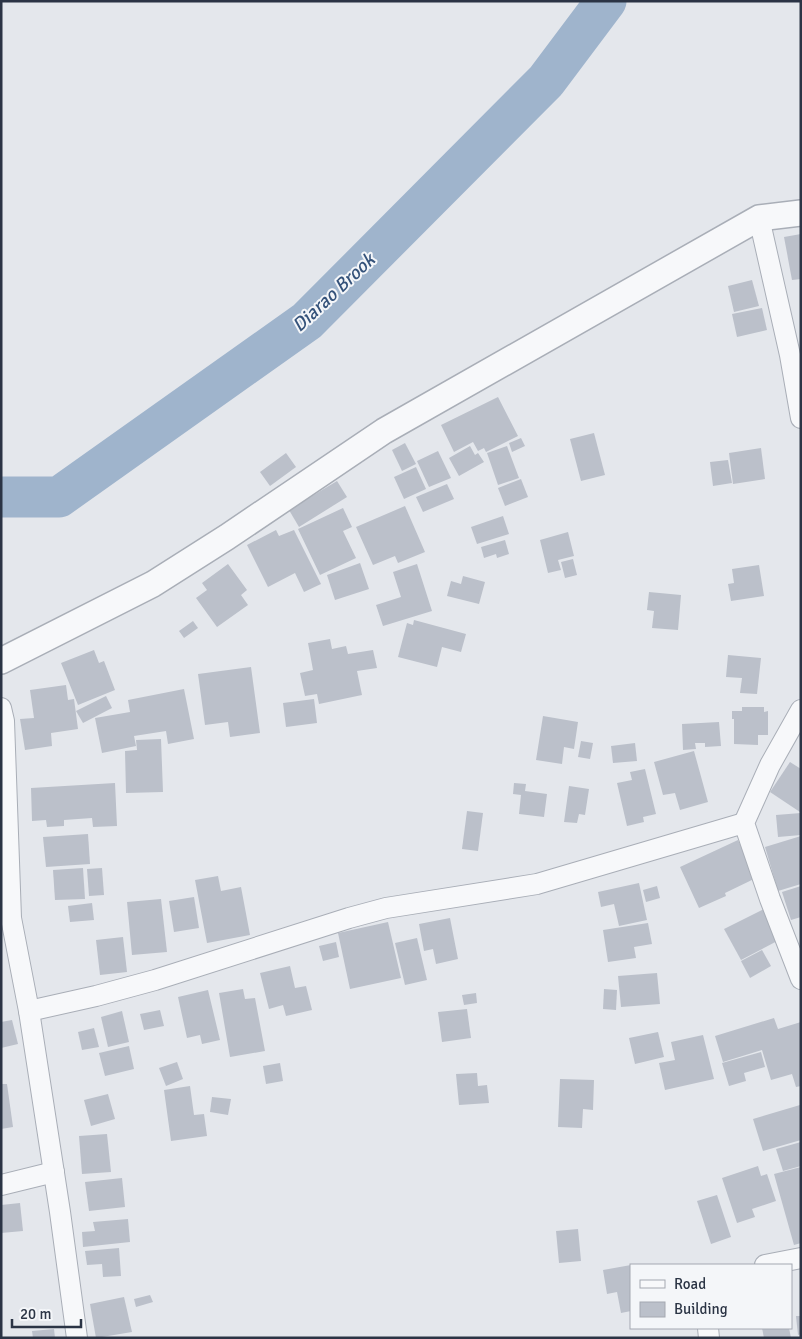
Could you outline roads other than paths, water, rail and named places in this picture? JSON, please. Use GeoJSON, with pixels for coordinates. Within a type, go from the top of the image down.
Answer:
{"type":"FeatureCollection","features":[{"type":"Feature","properties":{"kind":"street"},"geometry":{"type":"LineString","coordinates":[[1,661],[154,584],[384,431],[759,218],[801,213]]}},
{"type":"Feature","properties":{"kind":"street"},"geometry":{"type":"LineString","coordinates":[[759,218],[790,355],[801,418]]}},
{"type":"Feature","properties":{"kind":"street"},"geometry":{"type":"LineString","coordinates":[[1,708],[4,740],[6,922],[29,1011],[77,1338]]}},
{"type":"Feature","properties":{"kind":"street"},"geometry":{"type":"LineString","coordinates":[[801,710],[770,765],[744,823],[770,899],[801,979]]}},
{"type":"Feature","properties":{"kind":"street"},"geometry":{"type":"LineString","coordinates":[[29,1011],[155,980],[386,908],[537,884],[744,823]]}},
{"type":"Feature","properties":{"kind":"street"},"geometry":{"type":"LineString","coordinates":[[1,1185],[54,1172]]}},
{"type":"Feature","properties":{"kind":"street"},"geometry":{"type":"LineString","coordinates":[[770,1264],[801,1258]]}},
{"type":"Feature","properties":{"kind":"waterway","name":"Diarao Brook"},"geometry":{"type":"LineString","coordinates":[[1,497],[59,497],[307,321],[546,81],[606,1]]}}]}
